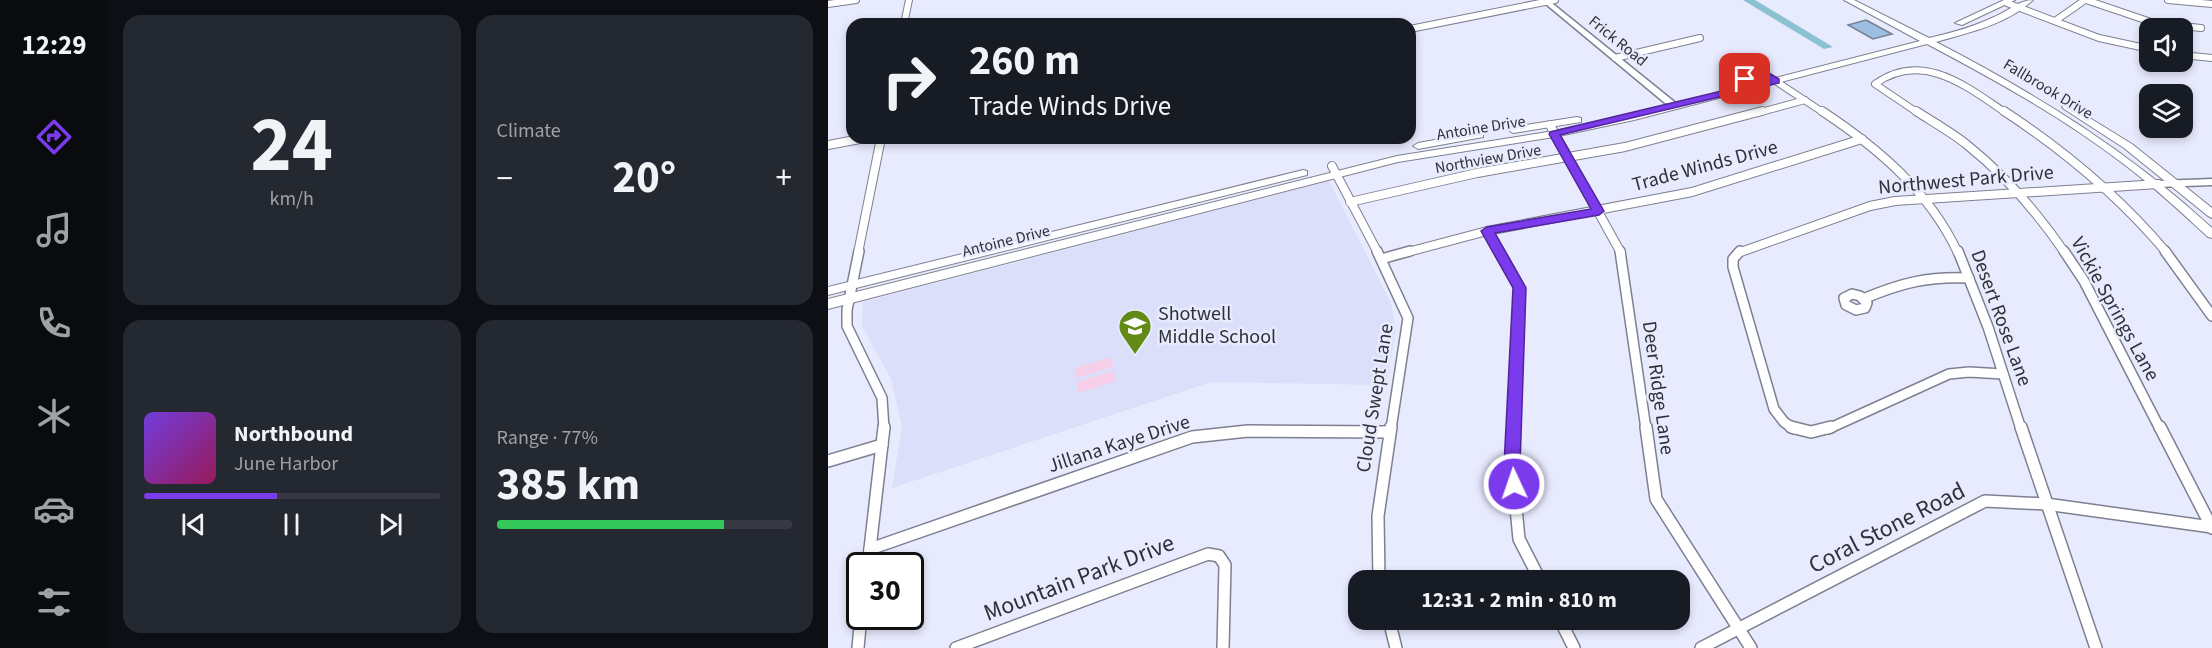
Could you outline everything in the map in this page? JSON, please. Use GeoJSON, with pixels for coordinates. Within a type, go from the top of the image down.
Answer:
{"type":"FeatureCollection","features":[{"type":"Feature","properties":{"kind":"main road","name":"Fallbrook Drive"},"geometry":{"type":"LineString","coordinates":[[1848,0],[2015,78],[2087,119],[2175,183],[2212,214]]}},
{"type":"Feature","properties":{"kind":"main road","name":"Fallbrook Drive"},"geometry":{"type":"LineString","coordinates":[[1862,0],[2072,121],[2158,184],[2212,234]]}},
{"type":"Feature","properties":{"kind":"main road","name":"Antoine Drive"},"geometry":{"type":"LineString","coordinates":[[1925,36],[2010,1]]}},
{"type":"Feature","properties":{"kind":"main road","name":"Antoine Drive"},"geometry":{"type":"LineString","coordinates":[[828,291],[1134,220],[1334,170],[1552,129],[1670,103],[1925,36],[1981,25],[2024,4]]}},
{"type":"Feature","properties":{"kind":"main road","name":"Antoine Drive"},"geometry":{"type":"LineString","coordinates":[[828,304],[1134,220]]}},
{"type":"Feature","properties":{"kind":"street"},"geometry":{"type":"LineString","coordinates":[[828,4],[856,0]]}},
{"type":"Feature","properties":{"kind":"street"},"geometry":{"type":"LineString","coordinates":[[905,18],[909,0]]}},
{"type":"Feature","properties":{"kind":"street"},"geometry":{"type":"LineString","coordinates":[[2055,21],[2086,0],[2154,23],[2200,28]]}},
{"type":"Feature","properties":{"kind":"street"},"geometry":{"type":"LineString","coordinates":[[2168,0],[2212,4]]}},
{"type":"Feature","properties":{"kind":"street"},"geometry":{"type":"LineString","coordinates":[[1416,28],[1548,1]]}},
{"type":"Feature","properties":{"kind":"street","name":"Frick Road"},"geometry":{"type":"LineString","coordinates":[[1548,1],[1670,103]]}},
{"type":"Feature","properties":{"kind":"street"},"geometry":{"type":"LineString","coordinates":[[2010,1],[2139,45]]}},
{"type":"Feature","properties":{"kind":"street"},"geometry":{"type":"LineString","coordinates":[[2024,4],[2055,21],[2099,38],[2139,46]]}},
{"type":"Feature","properties":{"kind":"street"},"geometry":{"type":"LineString","coordinates":[[1615,58],[1700,38]]}},
{"type":"Feature","properties":{"kind":"street"},"geometry":{"type":"LineString","coordinates":[[2193,56],[2212,58]]}},
{"type":"Feature","properties":{"kind":"street"},"geometry":{"type":"LineString","coordinates":[[2203,57],[2212,66]]}},
{"type":"Feature","properties":{"kind":"street","name":"Vickie Springs Lane"},"geometry":{"type":"LineString","coordinates":[[2104,187],[2033,130],[1933,72],[1914,69],[1885,77],[1875,84],[1966,144],[2018,192],[2046,225],[2084,281],[2212,528]]}},
{"type":"Feature","properties":{"kind":"street","name":"Desert Rose Lane"},"geometry":{"type":"LineString","coordinates":[[1770,77],[1862,139],[1926,199],[1951,237],[1969,278],[2003,374],[2096,648]]}},
{"type":"Feature","properties":{"kind":"street","name":"Northview Drive"},"geometry":{"type":"LineString","coordinates":[[1350,202],[1477,173],[1567,159],[1662,138],[1805,100]]}},
{"type":"Feature","properties":{"kind":"street","name":"Deer Ridge Lane"},"geometry":{"type":"LineString","coordinates":[[1552,129],[1620,249],[1656,499],[1751,648]]}},
{"type":"Feature","properties":{"kind":"street","name":"Trade Winds Drive"},"geometry":{"type":"LineString","coordinates":[[1381,259],[1487,231],[1692,192],[1862,139]]}},
{"type":"Feature","properties":{"kind":"street"},"geometry":{"type":"LineString","coordinates":[[828,145],[846,142]]}},
{"type":"Feature","properties":{"kind":"street"},"geometry":{"type":"LineString","coordinates":[[869,552],[885,418],[882,398],[847,326],[849,298],[880,144]]}},
{"type":"Feature","properties":{"kind":"street","name":"Cloud Swept Lane"},"geometry":{"type":"LineString","coordinates":[[1334,170],[1381,259],[1408,318],[1378,516],[1379,570]]}},
{"type":"Feature","properties":{"kind":"street","name":"Northwest Park Drive"},"geometry":{"type":"LineString","coordinates":[[2003,374],[1969,372],[1949,374],[1827,429],[1807,432],[1790,428],[1780,419],[1774,409],[1733,267],[1734,257],[1738,251],[1870,206],[2018,192],[2212,182]]}},
{"type":"Feature","properties":{"kind":"street"},"geometry":{"type":"LineString","coordinates":[[2104,187],[2161,246],[2212,316]]}},
{"type":"Feature","properties":{"kind":"street"},"geometry":{"type":"LineString","coordinates":[[1487,231],[1520,288],[1512,466],[1519,539],[1535,570]]}},
{"type":"Feature","properties":{"kind":"street"},"geometry":{"type":"LineString","coordinates":[[1863,299],[1913,279],[1943,276],[1969,278]]}},
{"type":"Feature","properties":{"kind":"street","name":"Jillana Kaye Drive"},"geometry":{"type":"LineString","coordinates":[[870,549],[945,521],[1192,437],[1248,431],[1389,432]]}},
{"type":"Feature","properties":{"kind":"street"},"geometry":{"type":"LineString","coordinates":[[828,461],[882,445]]}},
{"type":"Feature","properties":{"kind":"street","name":"Coral Stone Road"},"geometry":{"type":"LineString","coordinates":[[1701,648],[1985,501],[2046,504],[2212,528]]}},
{"type":"Feature","properties":{"kind":"street","name":"Mountain Park Drive"},"geometry":{"type":"LineString","coordinates":[[956,648],[1208,554],[1219,556],[1226,565],[1223,648]]}},
{"type":"Feature","properties":{"kind":"street"},"geometry":{"type":"LineString","coordinates":[[858,648],[860,630]]}},
{"type":"Feature","properties":{"kind":"street"},"geometry":{"type":"LineString","coordinates":[[1392,630],[1396,648]]}},
{"type":"Feature","properties":{"kind":"street"},"geometry":{"type":"LineString","coordinates":[[1565,630],[1574,648]]}},
{"type":"Feature","properties":{"kind":"shaded area","name":"Shotwell Middle School"},"geometry":{"type":"Polygon","coordinates":[[[1329,181],[1391,303],[1396,330],[1386,385],[1211,382],[892,488],[902,427],[891,379],[862,326],[863,302],[1329,181]]]}},
{"type":"Feature","properties":{"kind":"shaded area"},"geometry":{"type":"Polygon","coordinates":[[[1112,357],[1113,367],[1076,378],[1075,368],[1112,357]]]}},
{"type":"Feature","properties":{"kind":"shaded area"},"geometry":{"type":"Polygon","coordinates":[[[1114,371],[1115,381],[1078,393],[1077,382],[1114,371]]]}},
{"type":"Feature","properties":{"kind":"building"},"geometry":{"type":"Polygon","coordinates":[[[1866,20],[1892,34],[1873,39],[1848,25],[1866,20]]]}},
{"type":"Feature","properties":{"kind":"waterway"},"geometry":{"type":"LineString","coordinates":[[1748,0],[1828,47]]}},
{"type":"Feature","properties":{"kind":"place","name":"Shotwell Middle School"},"geometry":{"type":"Point","coordinates":[1135,355]}},
{"type":"Feature","properties":{"kind":"route"},"geometry":{"type":"LineString","coordinates":[[1514,484],[1512,466],[1520,288],[1487,231],[1599,211],[1554,134],[1775,81],[1765,74],[1745,79]]}}]}
